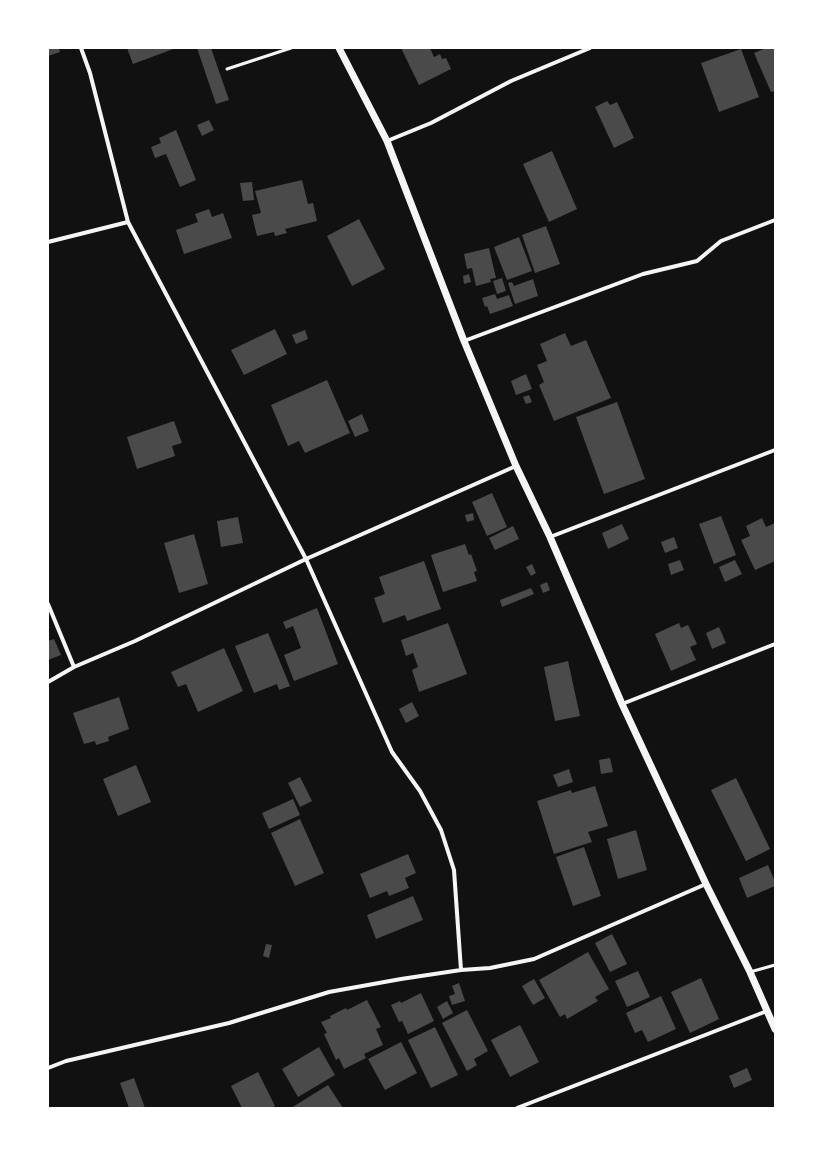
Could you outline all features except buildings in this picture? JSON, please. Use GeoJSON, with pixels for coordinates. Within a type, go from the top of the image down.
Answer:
{"type":"FeatureCollection","features":[{"type":"Feature","properties":{"kind":"street"},"geometry":{"type":"LineString","coordinates":[[81,48],[90,73],[128,222],[306,559],[392,752],[420,791],[441,830],[454,870],[462,970]]}},
{"type":"Feature","properties":{"kind":"street"},"geometry":{"type":"LineString","coordinates":[[339,48],[387,141],[464,341],[516,466],[550,537],[622,704],[706,884],[750,972],[775,1028]]}},
{"type":"Feature","properties":{"kind":"street"},"geometry":{"type":"LineString","coordinates":[[387,141],[431,124],[511,81],[590,48]]}},
{"type":"Feature","properties":{"kind":"street"},"geometry":{"type":"LineString","coordinates":[[464,341],[643,274],[697,261],[722,241],[775,220]]}},
{"type":"Feature","properties":{"kind":"street"},"geometry":{"type":"LineString","coordinates":[[48,242],[128,222]]}},
{"type":"Feature","properties":{"kind":"street"},"geometry":{"type":"LineString","coordinates":[[550,537],[775,450]]}},
{"type":"Feature","properties":{"kind":"street"},"geometry":{"type":"LineString","coordinates":[[48,682],[74,667],[135,641],[306,559],[516,466]]}},
{"type":"Feature","properties":{"kind":"street"},"geometry":{"type":"LineString","coordinates":[[48,604],[74,667]]}},
{"type":"Feature","properties":{"kind":"street"},"geometry":{"type":"LineString","coordinates":[[622,704],[775,644]]}},
{"type":"Feature","properties":{"kind":"street"},"geometry":{"type":"LineString","coordinates":[[48,1068],[66,1061],[229,1023],[329,992],[401,978],[490,968],[534,959],[706,884]]}},
{"type":"Feature","properties":{"kind":"street"},"geometry":{"type":"LineString","coordinates":[[517,1108],[768,1011]]}},
{"type":"Feature","properties":{"kind":"lane"},"geometry":{"type":"LineString","coordinates":[[227,69],[291,48]]}},
{"type":"Feature","properties":{"kind":"lane"},"geometry":{"type":"LineString","coordinates":[[750,972],[775,965]]}}]}
